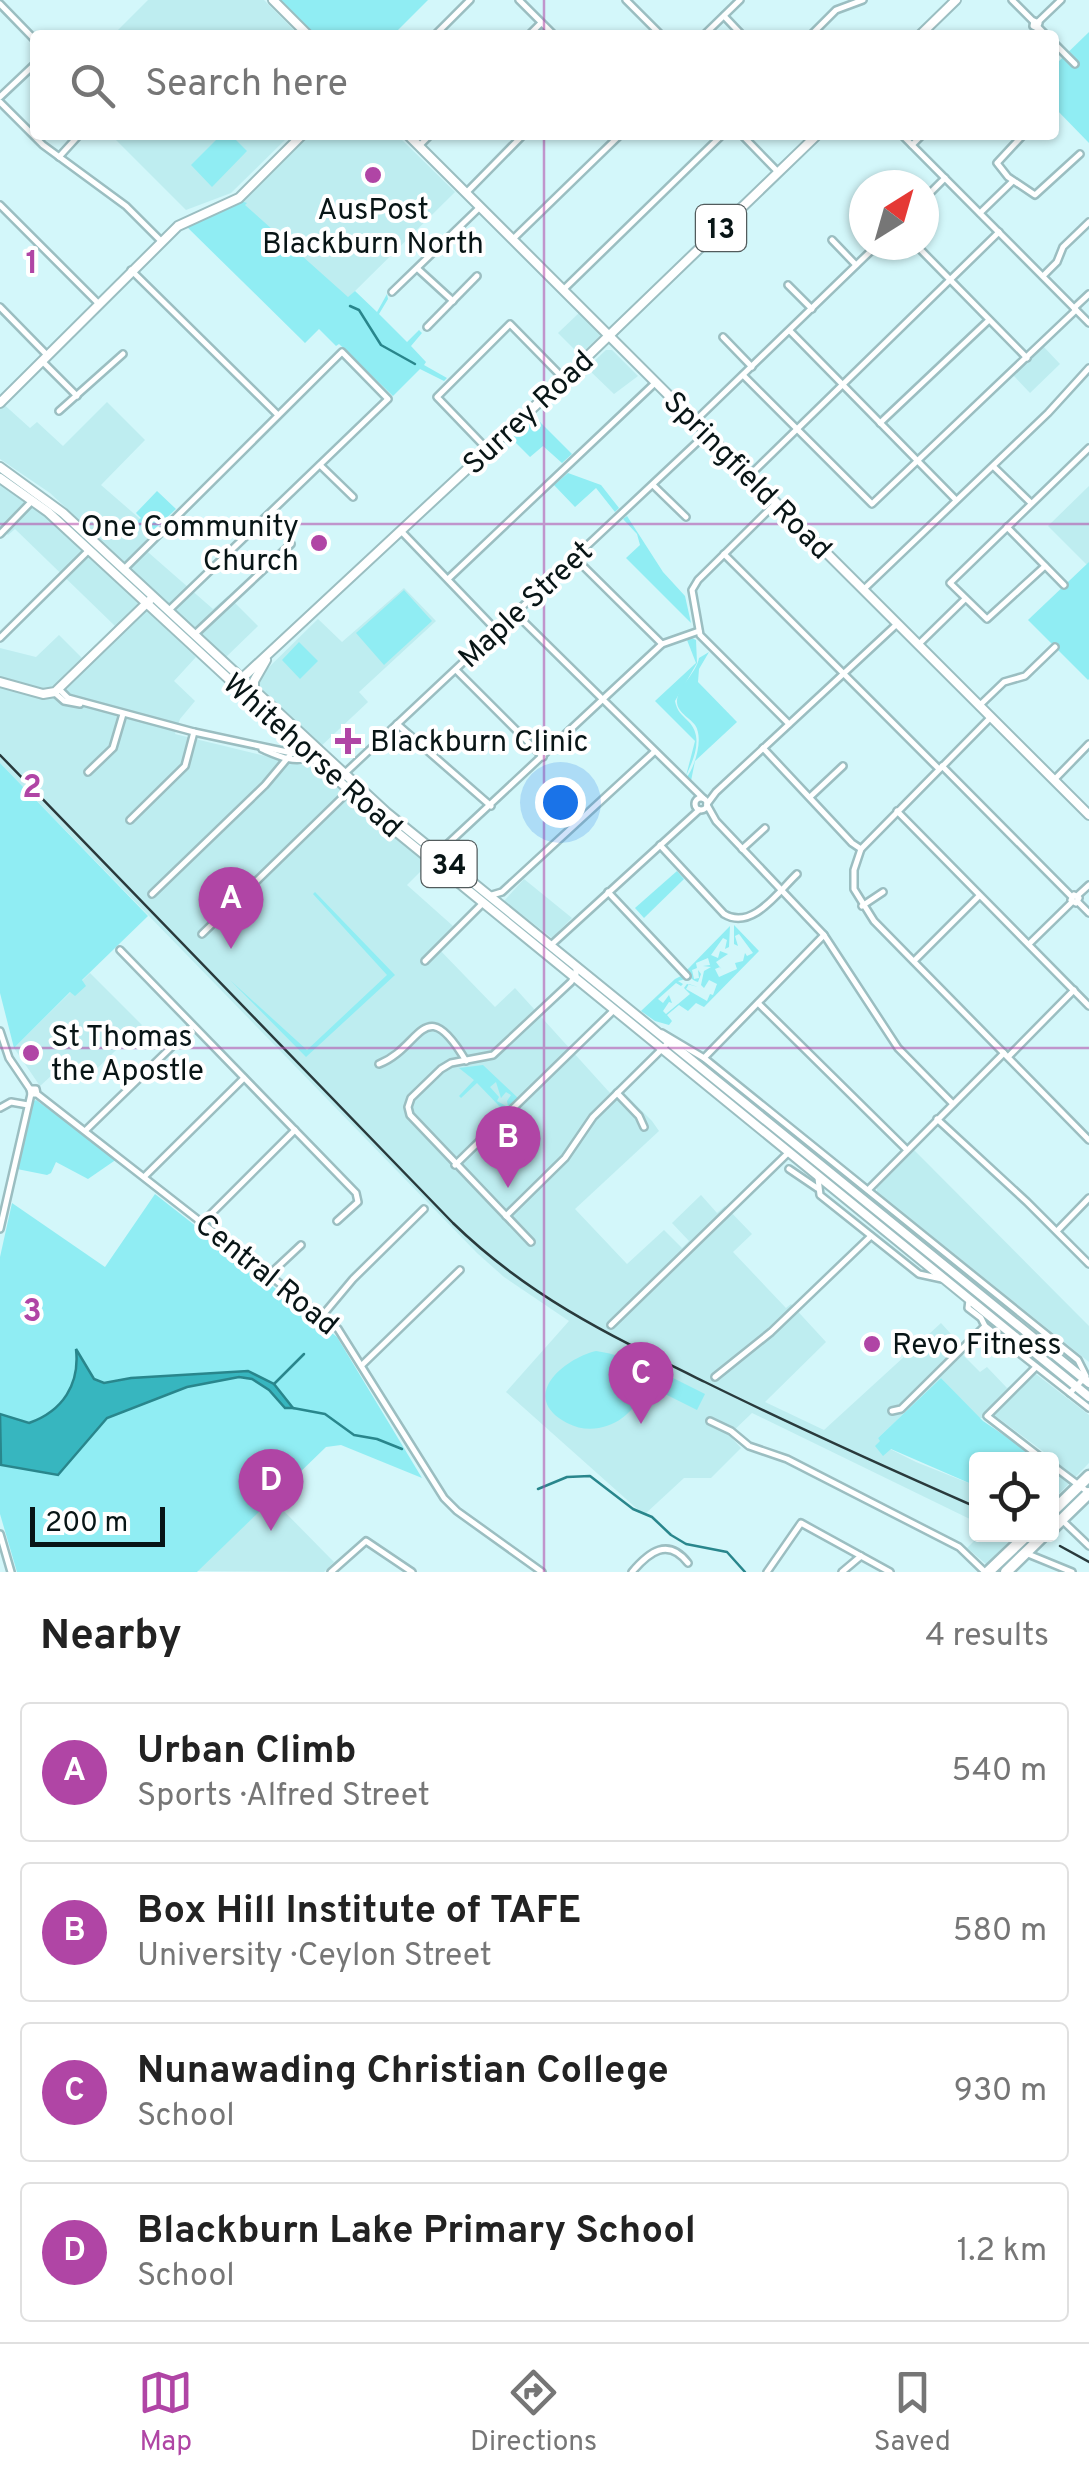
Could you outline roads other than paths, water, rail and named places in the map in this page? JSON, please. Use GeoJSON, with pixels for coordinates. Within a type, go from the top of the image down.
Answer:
{"type":"FeatureCollection","features":[{"type":"Feature","properties":{"kind":"highway"},"geometry":{"type":"LineString","coordinates":[[1059,1511],[1084,1489],[1089,1476]]}},
{"type":"Feature","properties":{"kind":"highway"},"geometry":{"type":"LineString","coordinates":[[1006,1572],[1026,1542]]}},
{"type":"Feature","properties":{"kind":"highway"},"geometry":{"type":"LineString","coordinates":[[987,1572],[1034,1542]]}},
{"type":"Feature","properties":{"kind":"main road"},"geometry":{"type":"LineString","coordinates":[[274,0],[303,30]]}},
{"type":"Feature","properties":{"kind":"main road"},"geometry":{"type":"LineString","coordinates":[[924,30],[944,7],[956,0]]}},
{"type":"Feature","properties":{"kind":"main road"},"geometry":{"type":"LineString","coordinates":[[2,399],[173,229],[228,199],[294,140]]}},
{"type":"Feature","properties":{"kind":"main road","name":"Springfield Road"},"geometry":{"type":"LineString","coordinates":[[413,140],[1089,814]]}},
{"type":"Feature","properties":{"kind":"main road","name":"Surrey Road"},"geometry":{"type":"LineString","coordinates":[[238,682],[564,379],[812,140]]}},
{"type":"Feature","properties":{"kind":"main road","name":"Whitehorse Road"},"geometry":{"type":"LineString","coordinates":[[0,467],[48,500],[150,600],[168,611],[222,661],[238,682],[254,691],[306,745]]}},
{"type":"Feature","properties":{"kind":"main road","name":"Whitehorse Road"},"geometry":{"type":"LineString","coordinates":[[0,478],[33,500],[150,600],[306,745],[349,791],[500,905],[655,1031],[685,1068],[1074,1391],[1089,1397]]}},
{"type":"Feature","properties":{"kind":"main road"},"geometry":{"type":"LineString","coordinates":[[17,687],[0,691],[0,682],[48,695],[57,691],[150,600]]}},
{"type":"Feature","properties":{"kind":"main road"},"geometry":{"type":"LineString","coordinates":[[254,691],[256,676],[271,652]]}},
{"type":"Feature","properties":{"kind":"main road"},"geometry":{"type":"LineString","coordinates":[[222,661],[253,668]]}},
{"type":"Feature","properties":{"kind":"main road"},"geometry":{"type":"LineString","coordinates":[[306,745],[314,752],[311,756]]}},
{"type":"Feature","properties":{"kind":"main road","name":"Whitehorse Road"},"geometry":{"type":"LineString","coordinates":[[311,756],[344,775],[614,1010],[686,1056],[1087,1381]]}},
{"type":"Feature","properties":{"kind":"main road"},"geometry":{"type":"LineString","coordinates":[[685,1068],[686,1056]]}},
{"type":"Feature","properties":{"kind":"street"},"geometry":{"type":"LineString","coordinates":[[441,30],[470,0]]}},
{"type":"Feature","properties":{"kind":"street"},"geometry":{"type":"LineString","coordinates":[[519,0],[549,30]]}},
{"type":"Feature","properties":{"kind":"street"},"geometry":{"type":"LineString","coordinates":[[626,0],[656,30]]}},
{"type":"Feature","properties":{"kind":"street"},"geometry":{"type":"LineString","coordinates":[[836,0],[843,7]]}},
{"type":"Feature","properties":{"kind":"street"},"geometry":{"type":"LineString","coordinates":[[818,30],[843,7],[863,0]]}},
{"type":"Feature","properties":{"kind":"street"},"geometry":{"type":"LineString","coordinates":[[1012,0],[1041,30]]}},
{"type":"Feature","properties":{"kind":"street"},"geometry":{"type":"LineString","coordinates":[[1030,30],[1061,0]]}},
{"type":"Feature","properties":{"kind":"street"},"geometry":{"type":"LineString","coordinates":[[709,30],[736,2]]}},
{"type":"Feature","properties":{"kind":"street"},"geometry":{"type":"LineString","coordinates":[[0,4],[30,35]]}},
{"type":"Feature","properties":{"kind":"street"},"geometry":{"type":"LineString","coordinates":[[724,16],[737,30]]}},
{"type":"Feature","properties":{"kind":"street"},"geometry":{"type":"LineString","coordinates":[[534,30],[541,22]]}},
{"type":"Feature","properties":{"kind":"street"},"geometry":{"type":"LineString","coordinates":[[1059,48],[1075,64]]}},
{"type":"Feature","properties":{"kind":"street"},"geometry":{"type":"LineString","coordinates":[[30,69],[0,99],[30,129]]}},
{"type":"Feature","properties":{"kind":"street"},"geometry":{"type":"LineString","coordinates":[[41,140],[59,158],[126,206],[173,229]]}},
{"type":"Feature","properties":{"kind":"street"},"geometry":{"type":"LineString","coordinates":[[59,158],[75,140]]}},
{"type":"Feature","properties":{"kind":"street"},"geometry":{"type":"LineString","coordinates":[[419,146],[425,140]]}},
{"type":"Feature","properties":{"kind":"street"},"geometry":{"type":"LineString","coordinates":[[466,193],[519,140]]}},
{"type":"Feature","properties":{"kind":"street"},"geometry":{"type":"LineString","coordinates":[[512,239],[615,140]]}},
{"type":"Feature","properties":{"kind":"street"},"geometry":{"type":"LineString","coordinates":[[563,290],[717,140]]}},
{"type":"Feature","properties":{"kind":"street"},"geometry":{"type":"LineString","coordinates":[[747,140],[778,172]]}},
{"type":"Feature","properties":{"kind":"street"},"geometry":{"type":"LineString","coordinates":[[907,140],[1089,323]]}},
{"type":"Feature","properties":{"kind":"street"},"geometry":{"type":"LineString","coordinates":[[912,145],[917,140]]}},
{"type":"Feature","properties":{"kind":"street"},"geometry":{"type":"LineString","coordinates":[[1018,140],[998,159],[998,166],[1032,194],[1037,194],[1080,154]]}},
{"type":"Feature","properties":{"kind":"street"},"geometry":{"type":"LineString","coordinates":[[939,184],[945,178]]}},
{"type":"Feature","properties":{"kind":"street"},"geometry":{"type":"LineString","coordinates":[[980,214],[1013,180]]}},
{"type":"Feature","properties":{"kind":"street"},"geometry":{"type":"LineString","coordinates":[[0,206],[98,303]]}},
{"type":"Feature","properties":{"kind":"street"},"geometry":{"type":"LineString","coordinates":[[392,292],[480,206]]}},
{"type":"Feature","properties":{"kind":"street"},"geometry":{"type":"LineString","coordinates":[[1043,276],[1057,262],[1063,247],[1089,222]]}},
{"type":"Feature","properties":{"kind":"street"},"geometry":{"type":"LineString","coordinates":[[748,476],[999,232]]}},
{"type":"Feature","properties":{"kind":"street"},"geometry":{"type":"LineString","coordinates":[[832,240],[856,265]]}},
{"type":"Feature","properties":{"kind":"street"},"geometry":{"type":"LineString","coordinates":[[694,422],[861,260]]}},
{"type":"Feature","properties":{"kind":"street"},"geometry":{"type":"LineString","coordinates":[[931,260],[1026,358]]}},
{"type":"Feature","properties":{"kind":"street"},"geometry":{"type":"LineString","coordinates":[[417,268],[453,300]]}},
{"type":"Feature","properties":{"kind":"street"},"geometry":{"type":"LineString","coordinates":[[130,272],[278,415]]}},
{"type":"Feature","properties":{"kind":"street"},"geometry":{"type":"LineString","coordinates":[[427,326],[477,276]]}},
{"type":"Feature","properties":{"kind":"street"},"geometry":{"type":"LineString","coordinates":[[788,286],[812,309]]}},
{"type":"Feature","properties":{"kind":"street"},"geometry":{"type":"LineString","coordinates":[[744,375],[872,504],[1089,294]]}},
{"type":"Feature","properties":{"kind":"street"},"geometry":{"type":"LineString","coordinates":[[0,308],[77,396]]}},
{"type":"Feature","properties":{"kind":"street"},"geometry":{"type":"LineString","coordinates":[[880,424],[989,320]]}},
{"type":"Feature","properties":{"kind":"street"},"geometry":{"type":"LineString","coordinates":[[488,450],[437,397],[510,324],[564,379]]}},
{"type":"Feature","properties":{"kind":"street"},"geometry":{"type":"LineString","coordinates":[[790,331],[956,500]]}},
{"type":"Feature","properties":{"kind":"street"},"geometry":{"type":"LineString","coordinates":[[723,337],[752,367]]}},
{"type":"Feature","properties":{"kind":"street"},"geometry":{"type":"LineString","coordinates":[[123,570],[342,352],[388,399],[168,611]]}},
{"type":"Feature","properties":{"kind":"street"},"geometry":{"type":"LineString","coordinates":[[59,411],[123,354]]}},
{"type":"Feature","properties":{"kind":"street"},"geometry":{"type":"LineString","coordinates":[[863,590],[1048,413],[1089,368]]}},
{"type":"Feature","properties":{"kind":"street"},"geometry":{"type":"LineString","coordinates":[[448,579],[656,383]]}},
{"type":"Feature","properties":{"kind":"street","name":"Maple Street"},"geometry":{"type":"LineString","coordinates":[[344,775],[706,434]]}},
{"type":"Feature","properties":{"kind":"street"},"geometry":{"type":"LineString","coordinates":[[1046,566],[992,617],[983,617],[952,586],[952,580],[1089,448]]}},
{"type":"Feature","properties":{"kind":"street"},"geometry":{"type":"LineString","coordinates":[[320,465],[353,497]]}},
{"type":"Feature","properties":{"kind":"street"},"geometry":{"type":"LineString","coordinates":[[993,466],[1032,503]]}},
{"type":"Feature","properties":{"kind":"street"},"geometry":{"type":"LineString","coordinates":[[653,485],[686,518]]}},
{"type":"Feature","properties":{"kind":"street"},"geometry":{"type":"LineString","coordinates":[[0,534],[33,500]]}},
{"type":"Feature","properties":{"kind":"street"},"geometry":{"type":"LineString","coordinates":[[776,503],[693,586],[699,631],[789,724]]}},
{"type":"Feature","properties":{"kind":"street"},"geometry":{"type":"LineString","coordinates":[[1007,527],[1064,584]]}},
{"type":"Feature","properties":{"kind":"street"},"geometry":{"type":"LineString","coordinates":[[401,531],[497,631]]}},
{"type":"Feature","properties":{"kind":"street"},"geometry":{"type":"LineString","coordinates":[[194,635],[292,544]]}},
{"type":"Feature","properties":{"kind":"street"},"geometry":{"type":"LineString","coordinates":[[0,638],[89,550]]}},
{"type":"Feature","properties":{"kind":"street"},"geometry":{"type":"LineString","coordinates":[[724,554],[1089,913]]}},
{"type":"Feature","properties":{"kind":"street"},"geometry":{"type":"LineString","coordinates":[[575,558],[662,644]]}},
{"type":"Feature","properties":{"kind":"street"},"geometry":{"type":"LineString","coordinates":[[918,645],[965,600]]}},
{"type":"Feature","properties":{"kind":"street"},"geometry":{"type":"LineString","coordinates":[[515,614],[684,781],[716,821],[824,936],[898,1048],[953,1104]]}},
{"type":"Feature","properties":{"kind":"street"},"geometry":{"type":"LineString","coordinates":[[550,946],[897,624]]}},
{"type":"Feature","properties":{"kind":"street"},"geometry":{"type":"LineString","coordinates":[[437,854],[662,644],[699,631]]}},
{"type":"Feature","properties":{"kind":"street"},"geometry":{"type":"LineString","coordinates":[[980,706],[1004,682],[1025,676],[1055,647]]}},
{"type":"Feature","properties":{"kind":"street"},"geometry":{"type":"LineString","coordinates":[[456,670],[543,757]]}},
{"type":"Feature","properties":{"kind":"street"},"geometry":{"type":"LineString","coordinates":[[57,691],[123,714],[303,760],[311,756]]}},
{"type":"Feature","properties":{"kind":"street"},"geometry":{"type":"LineString","coordinates":[[88,772],[113,748],[123,714]]}},
{"type":"Feature","properties":{"kind":"street"},"geometry":{"type":"LineString","coordinates":[[992,718],[861,849],[853,877],[862,906],[1089,1140]]}},
{"type":"Feature","properties":{"kind":"street"},"geometry":{"type":"LineString","coordinates":[[397,724],[492,806]]}},
{"type":"Feature","properties":{"kind":"street"},"geometry":{"type":"LineString","coordinates":[[130,820],[186,766],[194,732]]}},
{"type":"Feature","properties":{"kind":"street"},"geometry":{"type":"LineString","coordinates":[[1054,780],[1089,744]]}},
{"type":"Feature","properties":{"kind":"street"},"geometry":{"type":"LineString","coordinates":[[152,894],[306,745]]}},
{"type":"Feature","properties":{"kind":"street"},"geometry":{"type":"LineString","coordinates":[[764,748],[861,849]]}},
{"type":"Feature","properties":{"kind":"street"},"geometry":{"type":"LineString","coordinates":[[425,961],[487,898],[502,892],[654,752]]}},
{"type":"Feature","properties":{"kind":"street"},"geometry":{"type":"LineString","coordinates":[[810,797],[843,766]]}},
{"type":"Feature","properties":{"kind":"street"},"geometry":{"type":"LineString","coordinates":[[202,934],[349,791]]}},
{"type":"Feature","properties":{"kind":"street"},"geometry":{"type":"LineString","coordinates":[[897,810],[1089,1006]]}},
{"type":"Feature","properties":{"kind":"street"},"geometry":{"type":"LineString","coordinates":[[742,849],[765,828]]}},
{"type":"Feature","properties":{"kind":"street"},"geometry":{"type":"LineString","coordinates":[[660,844],[724,914],[734,919],[749,918],[798,874]]}},
{"type":"Feature","properties":{"kind":"street"},"geometry":{"type":"LineString","coordinates":[[1029,944],[1089,884]]}},
{"type":"Feature","properties":{"kind":"street"},"geometry":{"type":"LineString","coordinates":[[500,905],[502,892]]}},
{"type":"Feature","properties":{"kind":"street"},"geometry":{"type":"LineString","coordinates":[[608,892],[687,976]]}},
{"type":"Feature","properties":{"kind":"street"},"geometry":{"type":"LineString","coordinates":[[862,906],[882,892]]}},
{"type":"Feature","properties":{"kind":"street"},"geometry":{"type":"LineString","coordinates":[[914,961],[980,896]]}},
{"type":"Feature","properties":{"kind":"street"},"geometry":{"type":"LineString","coordinates":[[704,1058],[824,936]]}},
{"type":"Feature","properties":{"kind":"street"},"geometry":{"type":"LineString","coordinates":[[120,950],[358,1196],[356,1206],[336,1221]]}},
{"type":"Feature","properties":{"kind":"street"},"geometry":{"type":"LineString","coordinates":[[532,1242],[455,1165],[410,1115],[408,1107],[410,1098],[440,1069],[493,1055],[575,978],[576,967]]}},
{"type":"Feature","properties":{"kind":"street"},"geometry":{"type":"LineString","coordinates":[[562,988],[566,980],[564,969]]}},
{"type":"Feature","properties":{"kind":"street"},"geometry":{"type":"LineString","coordinates":[[868,1190],[1074,990]]}},
{"type":"Feature","properties":{"kind":"street"},"geometry":{"type":"LineString","coordinates":[[758,1003],[907,1150]]}},
{"type":"Feature","properties":{"kind":"street"},"geometry":{"type":"LineString","coordinates":[[455,1165],[614,1010]]}},
{"type":"Feature","properties":{"kind":"street"},"geometry":{"type":"LineString","coordinates":[[379,1064],[388,1061],[430,1025],[438,1028],[466,1060]]}},
{"type":"Feature","properties":{"kind":"street"},"geometry":{"type":"LineString","coordinates":[[86,1130],[193,1026]]}},
{"type":"Feature","properties":{"kind":"street","name":"Central Road"},"geometry":{"type":"LineString","coordinates":[[0,1031],[9,1058],[33,1092],[270,1274],[344,1336],[444,1498],[538,1571]]}},
{"type":"Feature","properties":{"kind":"street","name":"Whitehorse Road"},"geometry":{"type":"LineString","coordinates":[[655,1031],[674,1038],[704,1058],[868,1190],[1081,1363],[1087,1381]]}},
{"type":"Feature","properties":{"kind":"street"},"geometry":{"type":"LineString","coordinates":[[506,1216],[565,1158],[592,1117],[665,1046]]}},
{"type":"Feature","properties":{"kind":"street"},"geometry":{"type":"LineString","coordinates":[[0,1061],[9,1058]]}},
{"type":"Feature","properties":{"kind":"street"},"geometry":{"type":"LineString","coordinates":[[145,1176],[244,1078]]}},
{"type":"Feature","properties":{"kind":"street"},"geometry":{"type":"LineString","coordinates":[[0,1229],[33,1092]]}},
{"type":"Feature","properties":{"kind":"street"},"geometry":{"type":"LineString","coordinates":[[617,1092],[644,1127]]}},
{"type":"Feature","properties":{"kind":"street"},"geometry":{"type":"LineString","coordinates":[[0,1108],[10,1102],[28,1105]]}},
{"type":"Feature","properties":{"kind":"street"},"geometry":{"type":"LineString","coordinates":[[937,1120],[1089,1264]]}},
{"type":"Feature","properties":{"kind":"street"},"geometry":{"type":"LineString","coordinates":[[203,1222],[295,1130]]}},
{"type":"Feature","properties":{"kind":"street"},"geometry":{"type":"LineString","coordinates":[[611,1325],[794,1145],[800,1140],[806,1142]]}},
{"type":"Feature","properties":{"kind":"street","name":"Whitehorse Road"},"geometry":{"type":"LineString","coordinates":[[789,1169],[922,1276],[942,1279]]}},
{"type":"Feature","properties":{"kind":"street"},"geometry":{"type":"LineString","coordinates":[[817,1188],[818,1178]]}},
{"type":"Feature","properties":{"kind":"street"},"geometry":{"type":"LineString","coordinates":[[1057,1231],[1089,1198]]}},
{"type":"Feature","properties":{"kind":"street"},"geometry":{"type":"LineString","coordinates":[[322,1316],[353,1279],[424,1210]]}},
{"type":"Feature","properties":{"kind":"street"},"geometry":{"type":"LineString","coordinates":[[715,1377],[771,1332],[870,1235],[871,1221]]}},
{"type":"Feature","properties":{"kind":"street"},"geometry":{"type":"LineString","coordinates":[[912,1240],[928,1240]]}},
{"type":"Feature","properties":{"kind":"street"},"geometry":{"type":"LineString","coordinates":[[270,1274],[301,1245]]}},
{"type":"Feature","properties":{"kind":"street"},"geometry":{"type":"LineString","coordinates":[[362,1365],[460,1270]]}},
{"type":"Feature","properties":{"kind":"street"},"geometry":{"type":"LineString","coordinates":[[962,1282],[978,1280]]}},
{"type":"Feature","properties":{"kind":"street","name":"Whitehorse Road"},"geometry":{"type":"LineString","coordinates":[[981,1314],[985,1326],[1036,1368],[1074,1391],[1089,1408]]}},
{"type":"Feature","properties":{"kind":"street"},"geometry":{"type":"LineString","coordinates":[[892,1411],[901,1408],[985,1326]]}},
{"type":"Feature","properties":{"kind":"street"},"geometry":{"type":"LineString","coordinates":[[1034,1452],[987,1416],[1036,1368]]}},
{"type":"Feature","properties":{"kind":"street"},"geometry":{"type":"LineString","coordinates":[[1074,1391],[1087,1381]]}},
{"type":"Feature","properties":{"kind":"street"},"geometry":{"type":"LineString","coordinates":[[710,1421],[731,1430],[746,1444],[787,1459],[959,1547],[987,1572]]}},
{"type":"Feature","properties":{"kind":"street"},"geometry":{"type":"LineString","coordinates":[[1059,1470],[1084,1489]]}},
{"type":"Feature","properties":{"kind":"street"},"geometry":{"type":"LineString","coordinates":[[1059,1519],[1089,1546]]}},
{"type":"Feature","properties":{"kind":"street"},"geometry":{"type":"LineString","coordinates":[[767,1572],[801,1524],[890,1572]]}},
{"type":"Feature","properties":{"kind":"street"},"geometry":{"type":"LineString","coordinates":[[0,1534],[11,1572]]}},
{"type":"Feature","properties":{"kind":"street"},"geometry":{"type":"LineString","coordinates":[[331,1572],[362,1542],[369,1541],[412,1572]]}},
{"type":"Feature","properties":{"kind":"street"},"geometry":{"type":"LineString","coordinates":[[632,1572],[654,1550],[662,1548],[673,1549],[688,1562]]}},
{"type":"Feature","properties":{"kind":"street"},"geometry":{"type":"LineString","coordinates":[[1024,1549],[1072,1572]]}},
{"type":"Feature","properties":{"kind":"street"},"geometry":{"type":"LineString","coordinates":[[842,1572],[861,1556]]}},
{"type":"Feature","properties":{"kind":"waterway"},"geometry":{"type":"LineString","coordinates":[[350,306],[359,310],[381,345],[415,364]]}},
{"type":"Feature","properties":{"kind":"waterway"},"geometry":{"type":"LineString","coordinates":[[274,1384],[304,1354]]}},
{"type":"Feature","properties":{"kind":"waterway"},"geometry":{"type":"LineString","coordinates":[[293,1408],[325,1414],[354,1435],[402,1449]]}},
{"type":"Feature","properties":{"kind":"waterway"},"geometry":{"type":"LineString","coordinates":[[538,1489],[567,1477],[590,1476],[686,1544],[727,1552],[745,1572]]}},
{"type":"Feature","properties":{"kind":"railway"},"geometry":{"type":"LineString","coordinates":[[0,755],[453,1223],[511,1273],[572,1313],[637,1348],[969,1504]]}},
{"type":"Feature","properties":{"kind":"railway"},"geometry":{"type":"LineString","coordinates":[[1060,1546],[1089,1562]]}},
{"type":"Feature","properties":{"kind":"place","name":"AusPost Blackburn North"},"geometry":{"type":"Point","coordinates":[373,175]}},
{"type":"Feature","properties":{"kind":"place","name":"One Community Church"},"geometry":{"type":"Point","coordinates":[319,543]}},
{"type":"Feature","properties":{"kind":"place","name":"Blackburn Clinic"},"geometry":{"type":"Point","coordinates":[348,741]}},
{"type":"Feature","properties":{"kind":"place","name":"Urban Climb"},"geometry":{"type":"Point","coordinates":[231,949]}},
{"type":"Feature","properties":{"kind":"place","name":"St Thomas the Apostle"},"geometry":{"type":"Point","coordinates":[31,1053]}},
{"type":"Feature","properties":{"kind":"place","name":"Box Hill Institute of TAFE"},"geometry":{"type":"Point","coordinates":[508,1188]}},
{"type":"Feature","properties":{"kind":"place","name":"Revo Fitness"},"geometry":{"type":"Point","coordinates":[872,1344]}},
{"type":"Feature","properties":{"kind":"place","name":"Nunawading Christian College"},"geometry":{"type":"Point","coordinates":[641,1424]}},
{"type":"Feature","properties":{"kind":"place","name":"Blackburn Lake Primary School"},"geometry":{"type":"Point","coordinates":[271,1531]}}]}
